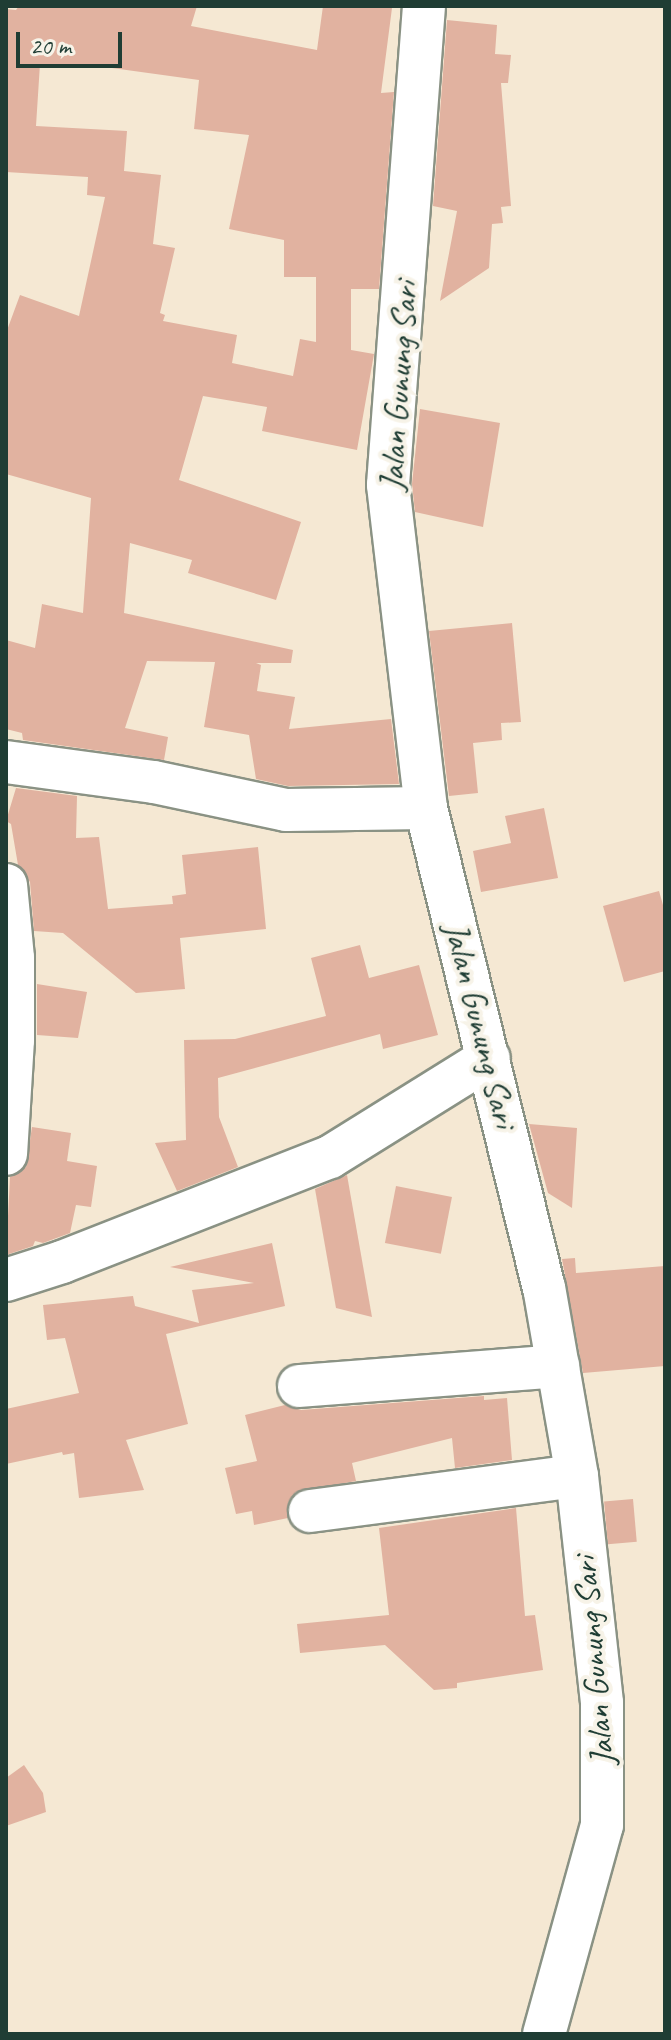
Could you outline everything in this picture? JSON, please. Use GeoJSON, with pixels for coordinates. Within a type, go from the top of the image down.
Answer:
{"type":"FeatureCollection","features":[{"type":"Feature","properties":{"kind":"street","name":"Jalan Gunung Sari"},"geometry":{"type":"LineString","coordinates":[[424,6],[388,485],[426,808],[544,1287],[577,1476],[602,1703],[602,1825],[544,2034]]}},
{"type":"Feature","properties":{"kind":"street"},"geometry":{"type":"LineString","coordinates":[[6,762],[154,782],[286,810],[426,808]]}},
{"type":"Feature","properties":{"kind":"street"},"geometry":{"type":"LineString","coordinates":[[6,885],[13,958],[13,1040],[6,1154]]}},
{"type":"Feature","properties":{"kind":"street"},"geometry":{"type":"LineString","coordinates":[[6,1280],[62,1262],[330,1157],[489,1058]]}},
{"type":"Feature","properties":{"kind":"street"},"geometry":{"type":"LineString","coordinates":[[299,1386],[558,1366]]}},
{"type":"Feature","properties":{"kind":"street"},"geometry":{"type":"LineString","coordinates":[[310,1511],[577,1476]]}},
{"type":"Feature","properties":{"kind":"building"},"geometry":{"type":"Polygon","coordinates":[[[19,6],[197,6],[191,26],[317,50],[323,6],[392,8],[381,93],[394,92],[379,289],[351,289],[351,350],[374,354],[357,450],[262,431],[267,407],[203,396],[179,480],[301,522],[276,600],[188,573],[192,560],[130,543],[124,613],[293,650],[291,663],[256,663],[261,665],[257,691],[295,697],[289,729],[391,719],[399,784],[288,786],[256,779],[249,735],[204,727],[215,662],[147,661],[125,728],[168,737],[164,760],[23,740],[22,733],[6,729],[6,640],[35,648],[42,604],[83,613],[91,498],[6,474],[6,333],[20,295],[79,316],[105,197],[87,195],[88,177],[6,172],[6,9],[16,10],[19,6]],[[40,64],[36,126],[127,131],[124,171],[161,175],[153,244],[175,248],[160,313],[165,315],[163,321],[237,335],[232,363],[293,376],[300,339],[316,342],[316,277],[284,277],[284,240],[229,229],[249,135],[194,129],[199,80],[112,68],[40,64]]]}},
{"type":"Feature","properties":{"kind":"building"},"geometry":{"type":"Polygon","coordinates":[[[447,20],[497,25],[495,54],[511,55],[508,83],[501,83],[511,206],[501,207],[503,223],[492,224],[489,268],[440,301],[457,211],[433,206],[447,20]]]}},
{"type":"Feature","properties":{"kind":"building"},"geometry":{"type":"Polygon","coordinates":[[[420,409],[500,423],[483,527],[415,512],[412,484],[420,409]]]}},
{"type":"Feature","properties":{"kind":"building"},"geometry":{"type":"Polygon","coordinates":[[[512,623],[521,722],[501,723],[502,740],[473,743],[478,793],[449,796],[429,631],[512,623]]]}},
{"type":"Feature","properties":{"kind":"building"},"geometry":{"type":"Polygon","coordinates":[[[16,788],[77,796],[76,838],[99,837],[108,909],[173,904],[172,896],[186,894],[182,855],[258,847],[266,929],[180,938],[185,989],[136,993],[63,933],[34,931],[30,882],[18,865],[11,824],[6,821],[16,788]]]}},
{"type":"Feature","properties":{"kind":"building"},"geometry":{"type":"Polygon","coordinates":[[[544,808],[558,878],[481,892],[473,851],[511,843],[505,816],[544,808]]]}},
{"type":"Feature","properties":{"kind":"building"},"geometry":{"type":"Polygon","coordinates":[[[659,891],[665,912],[665,971],[624,982],[603,906],[659,891]]]}},
{"type":"Feature","properties":{"kind":"building"},"geometry":{"type":"Polygon","coordinates":[[[360,945],[369,978],[419,965],[438,1035],[383,1049],[380,1034],[218,1078],[219,1117],[238,1167],[177,1191],[155,1143],[186,1140],[184,1040],[235,1039],[326,1016],[311,958],[360,945]]]}},
{"type":"Feature","properties":{"kind":"building"},"geometry":{"type":"Polygon","coordinates":[[[37,984],[87,992],[78,1038],[37,1035],[37,984]]]}},
{"type":"Feature","properties":{"kind":"building"},"geometry":{"type":"Polygon","coordinates":[[[529,1124],[577,1128],[572,1208],[548,1193],[529,1124]]]}},
{"type":"Feature","properties":{"kind":"building"},"geometry":{"type":"Polygon","coordinates":[[[32,1127],[71,1133],[67,1161],[97,1166],[91,1207],[76,1205],[70,1233],[43,1243],[35,1241],[33,1246],[6,1255],[10,1177],[26,1167],[32,1127]]]}},
{"type":"Feature","properties":{"kind":"building"},"geometry":{"type":"Polygon","coordinates":[[[347,1175],[372,1317],[336,1308],[315,1189],[347,1175]]]}},
{"type":"Feature","properties":{"kind":"building"},"geometry":{"type":"Polygon","coordinates":[[[396,1186],[452,1197],[441,1254],[385,1243],[396,1186]]]}},
{"type":"Feature","properties":{"kind":"building"},"geometry":{"type":"Polygon","coordinates":[[[272,1243],[285,1306],[166,1334],[188,1424],[126,1440],[144,1490],[79,1498],[74,1453],[63,1455],[62,1452],[6,1464],[6,1409],[79,1393],[65,1338],[47,1340],[43,1305],[133,1296],[135,1306],[199,1323],[192,1290],[254,1283],[170,1267],[272,1243]]]}},
{"type":"Feature","properties":{"kind":"building"},"geometry":{"type":"Polygon","coordinates":[[[575,1258],[576,1273],[665,1266],[665,1366],[583,1373],[562,1259],[575,1258]]]}},
{"type":"Feature","properties":{"kind":"building"},"geometry":{"type":"Polygon","coordinates":[[[484,1396],[484,1400],[507,1398],[512,1460],[455,1468],[452,1438],[352,1463],[356,1481],[296,1492],[288,1503],[288,1518],[254,1525],[252,1511],[236,1514],[225,1468],[257,1461],[245,1415],[285,1405],[301,1410],[484,1396]]]}},
{"type":"Feature","properties":{"kind":"building"},"geometry":{"type":"Polygon","coordinates":[[[633,1499],[637,1542],[608,1544],[604,1502],[633,1499]]]}},
{"type":"Feature","properties":{"kind":"building"},"geometry":{"type":"Polygon","coordinates":[[[516,1508],[525,1616],[535,1615],[543,1670],[457,1683],[457,1688],[434,1690],[385,1645],[300,1653],[297,1624],[389,1615],[379,1528],[516,1508]]]}},
{"type":"Feature","properties":{"kind":"building"},"geometry":{"type":"Polygon","coordinates":[[[24,1765],[43,1793],[46,1812],[6,1826],[6,1778],[24,1765]]]}}]}
